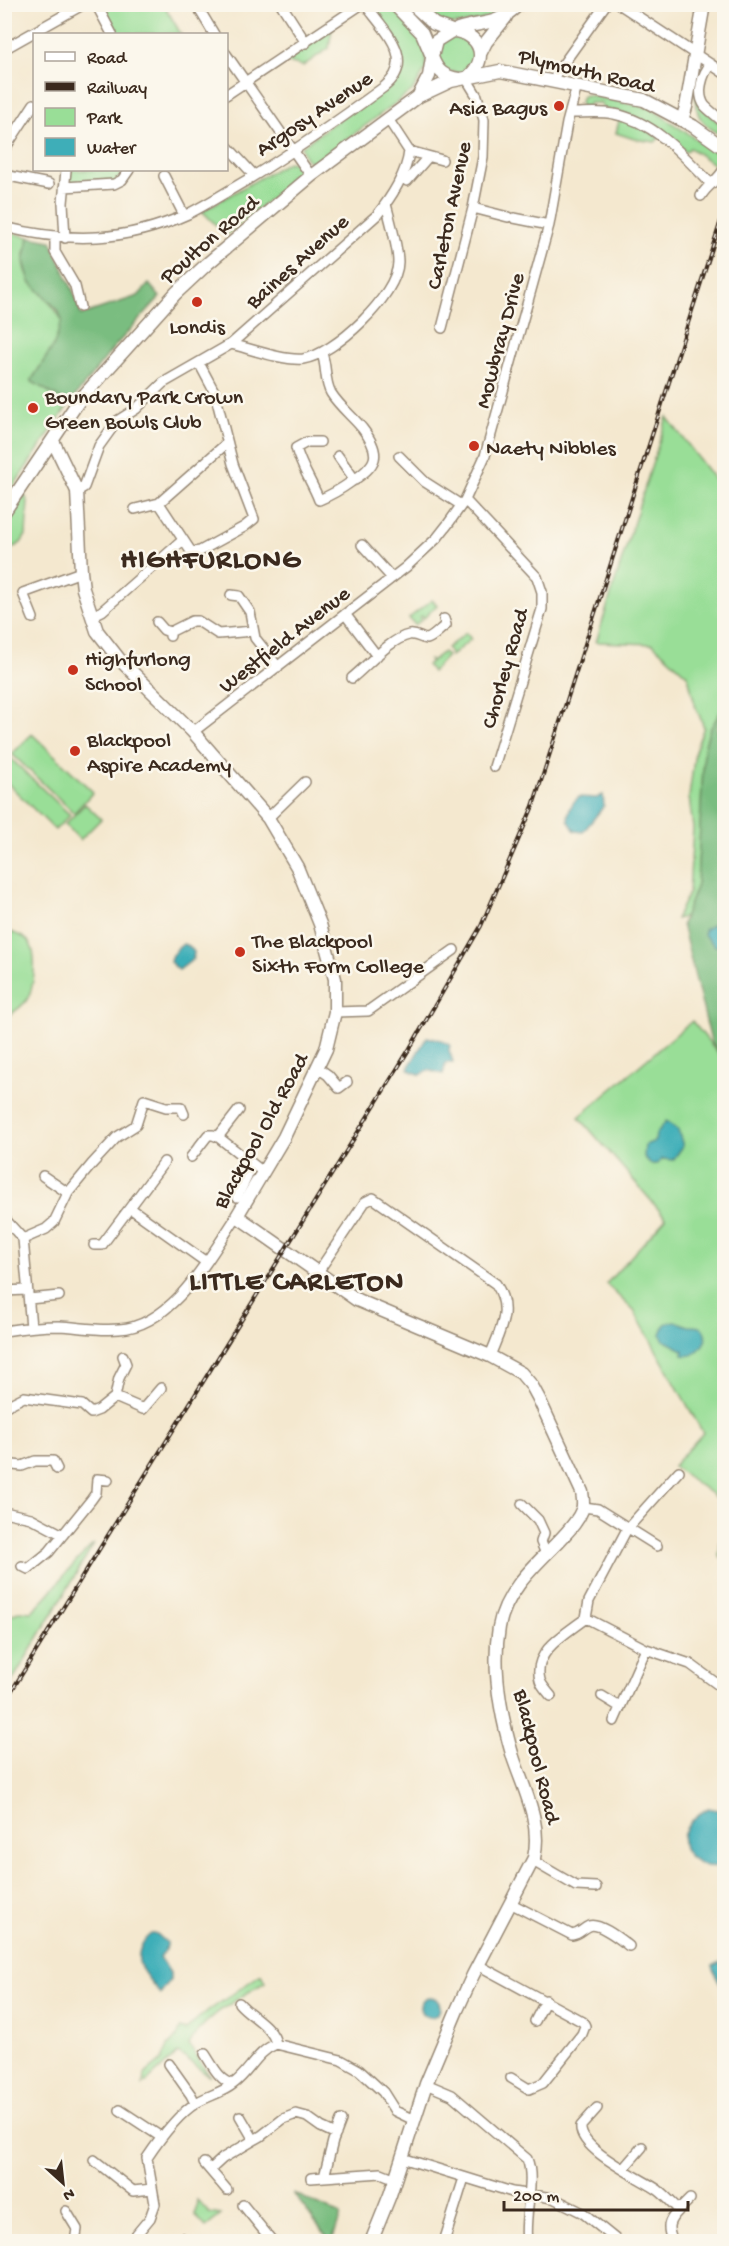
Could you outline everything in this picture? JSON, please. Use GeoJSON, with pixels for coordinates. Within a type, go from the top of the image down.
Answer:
{"type":"FeatureCollection","features":[{"type":"Feature","properties":{"kind":"main road"},"geometry":{"type":"LineString","coordinates":[[394,4],[422,33],[440,72],[448,77],[465,78],[478,65],[486,42],[502,25],[506,16]]}},
{"type":"Feature","properties":{"kind":"main road"},"geometry":{"type":"LineString","coordinates":[[432,56],[436,41],[453,31],[488,24],[506,16],[519,4]]}},
{"type":"Feature","properties":{"kind":"main road"},"geometry":{"type":"LineString","coordinates":[[688,123],[686,107],[704,4]]}},
{"type":"Feature","properties":{"kind":"main road"},"geometry":{"type":"LineString","coordinates":[[417,6],[434,24],[467,33],[473,38],[481,52]]}},
{"type":"Feature","properties":{"kind":"main road","name":"Plymouth Road"},"geometry":{"type":"LineString","coordinates":[[481,52],[488,63],[500,71]]}},
{"type":"Feature","properties":{"kind":"main road","name":"Poulton Road"},"geometry":{"type":"LineString","coordinates":[[418,96],[430,72],[432,56]]}},
{"type":"Feature","properties":{"kind":"main road","name":"Plymouth Road"},"geometry":{"type":"LineString","coordinates":[[465,78],[500,71],[644,100],[688,123],[724,148]]}},
{"type":"Feature","properties":{"kind":"main road","name":"Poulton Road"},"geometry":{"type":"LineString","coordinates":[[4,512],[78,402],[172,298],[207,264],[311,176],[418,96],[444,84],[465,78]]}},
{"type":"Feature","properties":{"kind":"main road","name":"Blackpool Old Road"},"geometry":{"type":"LineString","coordinates":[[53,441],[77,491],[81,572],[97,631],[119,658],[193,732],[267,818],[297,867],[320,924],[335,979],[335,1012],[326,1049],[284,1137],[237,1216]]}},
{"type":"Feature","properties":{"kind":"main road"},"geometry":{"type":"LineString","coordinates":[[40,459],[49,457],[63,460]]}},
{"type":"Feature","properties":{"kind":"main road"},"geometry":{"type":"LineString","coordinates":[[237,1216],[357,1300],[490,1356],[521,1373],[532,1386],[582,1492],[584,1508]]}},
{"type":"Feature","properties":{"kind":"main road","name":"Blackpool Road"},"geometry":{"type":"LineString","coordinates":[[371,2241],[396,2179],[426,2084],[478,1965],[533,1860],[538,1842],[536,1822],[510,1745],[501,1699],[496,1645],[503,1607],[512,1592],[573,1526],[584,1508]]}},
{"type":"Feature","properties":{"kind":"street"},"geometry":{"type":"LineString","coordinates":[[5,48],[84,4]]}},
{"type":"Feature","properties":{"kind":"street"},"geometry":{"type":"LineString","coordinates":[[96,4],[111,33]]}},
{"type":"Feature","properties":{"kind":"street"},"geometry":{"type":"LineString","coordinates":[[196,4],[213,33]]}},
{"type":"Feature","properties":{"kind":"street"},"geometry":{"type":"LineString","coordinates":[[281,4],[306,43]]}},
{"type":"Feature","properties":{"kind":"street"},"geometry":{"type":"LineString","coordinates":[[228,94],[364,4]]}},
{"type":"Feature","properties":{"kind":"street","name":"Argosy Avenue"},"geometry":{"type":"LineString","coordinates":[[4,227],[60,238],[92,238],[131,233],[184,215],[254,176],[294,151],[394,79],[399,61],[397,48],[364,4]]}},
{"type":"Feature","properties":{"kind":"street"},"geometry":{"type":"LineString","coordinates":[[556,74],[606,4]]}},
{"type":"Feature","properties":{"kind":"street"},"geometry":{"type":"LineString","coordinates":[[619,4],[724,73]]}},
{"type":"Feature","properties":{"kind":"street"},"geometry":{"type":"LineString","coordinates":[[228,57],[311,176]]}},
{"type":"Feature","properties":{"kind":"street"},"geometry":{"type":"LineString","coordinates":[[711,64],[702,76],[702,101],[724,123]]}},
{"type":"Feature","properties":{"kind":"street","name":"Carleton Avenue"},"geometry":{"type":"LineString","coordinates":[[442,328],[473,208],[483,157],[484,120],[477,96],[465,78]]}},
{"type":"Feature","properties":{"kind":"street","name":"Mowbray Drive"},"geometry":{"type":"LineString","coordinates":[[394,576],[437,538],[463,503],[485,456],[549,225],[567,123],[577,86]]}},
{"type":"Feature","properties":{"kind":"street"},"geometry":{"type":"LineString","coordinates":[[4,150],[33,106]]}},
{"type":"Feature","properties":{"kind":"street","name":"Plymouth Road"},"geometry":{"type":"LineString","coordinates":[[571,113],[607,112],[644,124],[659,134],[711,184]]}},
{"type":"Feature","properties":{"kind":"street"},"geometry":{"type":"LineString","coordinates":[[388,119],[409,151],[442,160]]}},
{"type":"Feature","properties":{"kind":"street"},"geometry":{"type":"LineString","coordinates":[[228,147],[254,176]]}},
{"type":"Feature","properties":{"kind":"street","name":"Baines Avenue"},"geometry":{"type":"LineString","coordinates":[[77,491],[84,487],[99,446],[112,427],[164,383],[231,344],[377,215],[386,204],[404,169],[409,151]]}},
{"type":"Feature","properties":{"kind":"street"},"geometry":{"type":"LineString","coordinates":[[407,181],[428,157]]}},
{"type":"Feature","properties":{"kind":"street"},"geometry":{"type":"LineString","coordinates":[[701,196],[711,184],[720,178],[724,169]]}},
{"type":"Feature","properties":{"kind":"street"},"geometry":{"type":"LineString","coordinates":[[66,171],[60,238],[56,252],[75,286],[80,307]]}},
{"type":"Feature","properties":{"kind":"street"},"geometry":{"type":"LineString","coordinates":[[64,187],[114,184],[122,180],[128,171]]}},
{"type":"Feature","properties":{"kind":"street"},"geometry":{"type":"LineString","coordinates":[[4,175],[35,180],[44,185]]}},
{"type":"Feature","properties":{"kind":"street"},"geometry":{"type":"LineString","coordinates":[[164,176],[184,215]]}},
{"type":"Feature","properties":{"kind":"street"},"geometry":{"type":"LineString","coordinates":[[231,344],[300,359],[322,354],[364,317],[379,303],[390,287],[398,263],[386,204]]}},
{"type":"Feature","properties":{"kind":"street"},"geometry":{"type":"LineString","coordinates":[[473,208],[549,225]]}},
{"type":"Feature","properties":{"kind":"street"},"geometry":{"type":"LineString","coordinates":[[319,500],[336,493],[355,480],[372,466],[375,457],[375,448],[363,429],[331,393],[322,354]]}},
{"type":"Feature","properties":{"kind":"street"},"geometry":{"type":"LineString","coordinates":[[159,503],[190,550],[194,552],[252,523],[254,519],[233,464],[215,393],[199,363]]}},
{"type":"Feature","properties":{"kind":"street"},"geometry":{"type":"LineString","coordinates":[[320,442],[307,442],[291,447],[308,475],[319,500],[321,511]]}},
{"type":"Feature","properties":{"kind":"street"},"geometry":{"type":"LineString","coordinates":[[135,509],[159,503],[227,444]]}},
{"type":"Feature","properties":{"kind":"street"},"geometry":{"type":"LineString","coordinates":[[338,456],[355,480]]}},
{"type":"Feature","properties":{"kind":"street","name":"Chorley Road"},"geometry":{"type":"LineString","coordinates":[[399,456],[425,482],[463,503],[537,577],[542,592],[542,609],[533,642],[494,767]]}},
{"type":"Feature","properties":{"kind":"street"},"geometry":{"type":"LineString","coordinates":[[92,616],[102,611],[183,540]]}},
{"type":"Feature","properties":{"kind":"street"},"geometry":{"type":"LineString","coordinates":[[363,550],[394,576]]}},
{"type":"Feature","properties":{"kind":"street"},"geometry":{"type":"LineString","coordinates":[[33,618],[21,594],[81,572]]}},
{"type":"Feature","properties":{"kind":"street","name":"Westfield Avenue"},"geometry":{"type":"LineString","coordinates":[[193,732],[394,576]]}},
{"type":"Feature","properties":{"kind":"street"},"geometry":{"type":"LineString","coordinates":[[237,593],[250,612],[258,644],[278,667]]}},
{"type":"Feature","properties":{"kind":"street"},"geometry":{"type":"LineString","coordinates":[[198,621],[199,610]]}},
{"type":"Feature","properties":{"kind":"street"},"geometry":{"type":"LineString","coordinates":[[345,614],[377,656]]}},
{"type":"Feature","properties":{"kind":"street"},"geometry":{"type":"LineString","coordinates":[[157,622],[170,634],[192,621],[198,621],[218,634],[253,631]]}},
{"type":"Feature","properties":{"kind":"street"},"geometry":{"type":"LineString","coordinates":[[352,678],[377,656],[408,635],[428,638],[447,624]]}},
{"type":"Feature","properties":{"kind":"street"},"geometry":{"type":"LineString","coordinates":[[267,818],[305,782]]}},
{"type":"Feature","properties":{"kind":"street"},"geometry":{"type":"LineString","coordinates":[[335,1012],[368,1011],[454,950]]}},
{"type":"Feature","properties":{"kind":"street"},"geometry":{"type":"LineString","coordinates":[[318,1068],[328,1075],[339,1088],[347,1082]]}},
{"type":"Feature","properties":{"kind":"street"},"geometry":{"type":"LineString","coordinates":[[23,1239],[46,1229],[54,1222],[68,1193],[117,1137],[135,1125],[145,1095],[166,1107],[183,1107]]}},
{"type":"Feature","properties":{"kind":"street"},"geometry":{"type":"LineString","coordinates":[[218,1137],[239,1110]]}},
{"type":"Feature","properties":{"kind":"street"},"geometry":{"type":"LineString","coordinates":[[191,1157],[208,1135],[213,1135],[262,1172]]}},
{"type":"Feature","properties":{"kind":"street"},"geometry":{"type":"LineString","coordinates":[[237,1197],[248,1177],[248,1160]]}},
{"type":"Feature","properties":{"kind":"street"},"geometry":{"type":"LineString","coordinates":[[100,1247],[161,1166],[167,1176]]}},
{"type":"Feature","properties":{"kind":"street"},"geometry":{"type":"LineString","coordinates":[[43,1176],[68,1193]]}},
{"type":"Feature","properties":{"kind":"street"},"geometry":{"type":"LineString","coordinates":[[318,1272],[365,1203],[373,1198],[496,1284],[503,1295],[505,1317],[490,1356]]}},
{"type":"Feature","properties":{"kind":"street"},"geometry":{"type":"LineString","coordinates":[[130,1208],[206,1262]]}},
{"type":"Feature","properties":{"kind":"street","name":"Blackpool Old Road"},"geometry":{"type":"LineString","coordinates":[[4,1331],[31,1327],[120,1329],[144,1323],[165,1310],[182,1294],[237,1216]]}},
{"type":"Feature","properties":{"kind":"street"},"geometry":{"type":"LineString","coordinates":[[4,1218],[23,1239],[31,1327]]}},
{"type":"Feature","properties":{"kind":"street"},"geometry":{"type":"LineString","coordinates":[[4,1291],[59,1296]]}},
{"type":"Feature","properties":{"kind":"street"},"geometry":{"type":"LineString","coordinates":[[4,1407],[24,1397],[82,1406],[90,1417],[115,1397],[118,1378],[127,1362]]}},
{"type":"Feature","properties":{"kind":"street"},"geometry":{"type":"LineString","coordinates":[[115,1397],[143,1409],[161,1388]]}},
{"type":"Feature","properties":{"kind":"street"},"geometry":{"type":"LineString","coordinates":[[4,1464],[22,1466],[36,1461],[56,1461]]}},
{"type":"Feature","properties":{"kind":"street"},"geometry":{"type":"LineString","coordinates":[[551,1696],[540,1682],[539,1670],[542,1656],[555,1642],[586,1618],[589,1601],[627,1529],[679,1471]]}},
{"type":"Feature","properties":{"kind":"street"},"geometry":{"type":"LineString","coordinates":[[27,1570],[49,1552],[96,1493],[93,1477],[108,1480]]}},
{"type":"Feature","properties":{"kind":"street"},"geometry":{"type":"LineString","coordinates":[[522,1504],[538,1520],[544,1533],[541,1542],[546,1554]]}},
{"type":"Feature","properties":{"kind":"street"},"geometry":{"type":"LineString","coordinates":[[584,1508],[598,1509],[657,1546]]}},
{"type":"Feature","properties":{"kind":"street"},"geometry":{"type":"LineString","coordinates":[[4,1512],[31,1518],[63,1535]]}},
{"type":"Feature","properties":{"kind":"street"},"geometry":{"type":"LineString","coordinates":[[586,1618],[646,1649],[690,1664],[724,1689]]}},
{"type":"Feature","properties":{"kind":"street"},"geometry":{"type":"LineString","coordinates":[[614,1721],[646,1649]]}},
{"type":"Feature","properties":{"kind":"street"},"geometry":{"type":"LineString","coordinates":[[602,1695],[620,1707]]}},
{"type":"Feature","properties":{"kind":"street"},"geometry":{"type":"LineString","coordinates":[[533,1860],[576,1886],[596,1887]]}},
{"type":"Feature","properties":{"kind":"street"},"geometry":{"type":"LineString","coordinates":[[510,1903],[572,1935],[580,1933],[588,1926],[596,1925],[629,1946]]}},
{"type":"Feature","properties":{"kind":"street"},"geometry":{"type":"LineString","coordinates":[[478,1965],[581,2019],[585,2026],[582,2034],[543,2084],[532,2088],[524,2087],[517,2078]]}},
{"type":"Feature","properties":{"kind":"street"},"geometry":{"type":"LineString","coordinates":[[536,2021],[546,2000]]}},
{"type":"Feature","properties":{"kind":"street"},"geometry":{"type":"LineString","coordinates":[[239,2004],[268,2029],[275,2037],[276,2044]]}},
{"type":"Feature","properties":{"kind":"street"},"geometry":{"type":"LineString","coordinates":[[130,2241],[150,2218],[155,2204],[147,2158],[161,2138],[195,2103],[233,2084],[246,2072],[260,2052],[276,2044],[341,2060],[359,2070],[383,2092],[395,2110],[414,2120]]}},
{"type":"Feature","properties":{"kind":"street"},"geometry":{"type":"LineString","coordinates":[[205,2054],[218,2074],[233,2084]]}},
{"type":"Feature","properties":{"kind":"street"},"geometry":{"type":"LineString","coordinates":[[170,2064],[195,2103]]}},
{"type":"Feature","properties":{"kind":"street"},"geometry":{"type":"LineString","coordinates":[[426,2084],[452,2095],[527,2159],[530,2170],[525,2228],[527,2241]]}},
{"type":"Feature","properties":{"kind":"street"},"geometry":{"type":"LineString","coordinates":[[532,2088],[535,2099]]}},
{"type":"Feature","properties":{"kind":"street"},"geometry":{"type":"LineString","coordinates":[[597,2108],[582,2124],[580,2132],[586,2143],[660,2191],[679,2210]]}},
{"type":"Feature","properties":{"kind":"street"},"geometry":{"type":"LineString","coordinates":[[120,2110],[161,2138]]}},
{"type":"Feature","properties":{"kind":"street"},"geometry":{"type":"LineString","coordinates":[[227,2190],[208,2166],[254,2140],[283,2119],[296,2114],[307,2117],[336,2134]]}},
{"type":"Feature","properties":{"kind":"street"},"geometry":{"type":"LineString","coordinates":[[240,2116],[254,2140]]}},
{"type":"Feature","properties":{"kind":"street"},"geometry":{"type":"LineString","coordinates":[[324,2177],[341,2120]]}},
{"type":"Feature","properties":{"kind":"street"},"geometry":{"type":"LineString","coordinates":[[623,2169],[642,2147]]}},
{"type":"Feature","properties":{"kind":"street"},"geometry":{"type":"LineString","coordinates":[[402,2157],[464,2178],[567,2203],[619,2241]]}},
{"type":"Feature","properties":{"kind":"street"},"geometry":{"type":"LineString","coordinates":[[94,2160],[133,2191],[152,2189]]}},
{"type":"Feature","properties":{"kind":"street"},"geometry":{"type":"LineString","coordinates":[[311,2178],[381,2173],[396,2179]]}},
{"type":"Feature","properties":{"kind":"street"},"geometry":{"type":"LineString","coordinates":[[444,2241],[464,2178]]}},
{"type":"Feature","properties":{"kind":"street"},"geometry":{"type":"LineString","coordinates":[[673,2241],[668,2230],[668,2222],[690,2199]]}},
{"type":"Feature","properties":{"kind":"street"},"geometry":{"type":"LineString","coordinates":[[243,2205],[273,2241]]}},
{"type":"Feature","properties":{"kind":"street"},"geometry":{"type":"LineString","coordinates":[[66,2211],[77,2229],[75,2241]]}},
{"type":"Feature","properties":{"kind":"street"},"geometry":{"type":"LineString","coordinates":[[4,2236],[16,2241]]}},
{"type":"Feature","properties":{"kind":"green space"},"geometry":{"type":"Polygon","coordinates":[[[103,5],[164,5],[180,33],[117,33],[103,5]]]}},
{"type":"Feature","properties":{"kind":"green space"},"geometry":{"type":"Polygon","coordinates":[[[365,5],[394,5],[427,42],[426,69],[413,90],[315,163],[309,161],[301,147],[391,81],[397,48],[365,5]]]}},
{"type":"Feature","properties":{"kind":"green space"},"geometry":{"type":"Polygon","coordinates":[[[425,5],[511,5],[487,18],[465,23],[445,24],[438,22],[424,10],[425,5]]]}},
{"type":"Feature","properties":{"kind":"green space"},"geometry":{"type":"Polygon","coordinates":[[[332,28],[329,48],[303,66],[283,61],[332,28]]]}},
{"type":"Feature","properties":{"kind":"green space"},"geometry":{"type":"Polygon","coordinates":[[[450,35],[467,38],[477,56],[464,74],[443,70],[438,58],[439,47],[450,35]]]}},
{"type":"Feature","properties":{"kind":"green space"},"geometry":{"type":"Polygon","coordinates":[[[701,67],[703,67],[701,73],[702,108],[724,127],[724,138],[704,123],[697,111],[696,96],[701,67]]]}},
{"type":"Feature","properties":{"kind":"green space"},"geometry":{"type":"Polygon","coordinates":[[[587,95],[650,108],[724,158],[723,169],[715,175],[711,173],[716,166],[690,148],[686,152],[657,129],[639,119],[603,109],[601,103],[589,103],[588,110],[582,109],[580,100],[587,95]]]}},
{"type":"Feature","properties":{"kind":"green space"},"geometry":{"type":"Polygon","coordinates":[[[620,117],[631,120],[659,138],[655,142],[616,133],[620,117]]]}},
{"type":"Feature","properties":{"kind":"green space"},"geometry":{"type":"Polygon","coordinates":[[[288,162],[294,163],[299,169],[297,177],[226,235],[202,211],[288,162]]]}},
{"type":"Feature","properties":{"kind":"green space"},"geometry":{"type":"Polygon","coordinates":[[[71,171],[126,171],[114,183],[68,184],[71,171]]]}},
{"type":"Feature","properties":{"kind":"green space"},"geometry":{"type":"Polygon","coordinates":[[[5,231],[29,237],[24,258],[26,270],[35,286],[53,306],[62,321],[54,345],[31,381],[69,404],[5,499],[5,231]]]}},
{"type":"Feature","properties":{"kind":"green space"},"geometry":{"type":"Polygon","coordinates":[[[29,237],[51,241],[77,300],[81,315],[138,296],[149,284],[160,297],[115,346],[69,404],[31,381],[54,345],[62,320],[58,310],[30,282],[24,261],[29,237]]]}},
{"type":"Feature","properties":{"kind":"green space"},"geometry":{"type":"Polygon","coordinates":[[[667,417],[724,489],[724,706],[709,731],[704,749],[697,885],[685,917],[676,919],[689,892],[693,828],[689,797],[695,751],[704,727],[695,705],[688,676],[653,644],[596,642],[667,417]]]}},
{"type":"Feature","properties":{"kind":"green space"},"geometry":{"type":"Polygon","coordinates":[[[24,495],[28,501],[26,535],[21,543],[5,553],[5,526],[24,495]]]}},
{"type":"Feature","properties":{"kind":"green space"},"geometry":{"type":"Polygon","coordinates":[[[432,600],[437,605],[424,618],[420,617],[421,620],[415,625],[409,618],[432,600]]]}},
{"type":"Feature","properties":{"kind":"green space"},"geometry":{"type":"Polygon","coordinates":[[[466,633],[471,639],[451,656],[447,648],[466,633]]]}},
{"type":"Feature","properties":{"kind":"green space"},"geometry":{"type":"Polygon","coordinates":[[[443,652],[447,656],[432,672],[427,665],[431,662],[429,660],[433,660],[443,652]]]}},
{"type":"Feature","properties":{"kind":"green space"},"geometry":{"type":"Polygon","coordinates":[[[724,706],[717,728],[724,753],[724,849],[718,854],[724,863],[724,1060],[711,1041],[682,924],[697,885],[704,749],[709,731],[724,706]]]}},
{"type":"Feature","properties":{"kind":"green space"},"geometry":{"type":"Polygon","coordinates":[[[32,734],[93,792],[74,813],[12,754],[32,734]]]}},
{"type":"Feature","properties":{"kind":"green space"},"geometry":{"type":"Polygon","coordinates":[[[6,754],[70,815],[55,830],[5,781],[6,754]]]}},
{"type":"Feature","properties":{"kind":"green space"},"geometry":{"type":"Polygon","coordinates":[[[85,804],[101,819],[80,840],[65,824],[85,804]]]}},
{"type":"Feature","properties":{"kind":"green space"},"geometry":{"type":"Polygon","coordinates":[[[4,929],[26,939],[33,951],[34,960],[32,988],[26,1001],[5,1018],[4,929]]]}},
{"type":"Feature","properties":{"kind":"green space"},"geometry":{"type":"Polygon","coordinates":[[[692,1021],[724,1060],[724,1503],[673,1466],[703,1433],[634,1311],[606,1284],[666,1218],[579,1117],[692,1021]]]}},
{"type":"Feature","properties":{"kind":"green space"},"geometry":{"type":"Polygon","coordinates":[[[724,1508],[724,1559],[719,1556],[724,1508]]]}},
{"type":"Feature","properties":{"kind":"green space"},"geometry":{"type":"Polygon","coordinates":[[[94,1544],[5,1693],[5,1617],[21,1611],[31,1612],[94,1544]]]}},
{"type":"Feature","properties":{"kind":"green space"},"geometry":{"type":"Polygon","coordinates":[[[261,1974],[265,1982],[212,2017],[203,2025],[189,2045],[210,2077],[178,2053],[143,2085],[144,2075],[162,2060],[168,2046],[177,2037],[180,2029],[186,2031],[197,2019],[261,1974]]]}},
{"type":"Feature","properties":{"kind":"green space"},"geometry":{"type":"Polygon","coordinates":[[[293,2193],[341,2215],[332,2241],[330,2241],[293,2193]]]}},
{"type":"Feature","properties":{"kind":"green space"},"geometry":{"type":"Polygon","coordinates":[[[197,2200],[209,2213],[221,2215],[206,2227],[195,2215],[197,2200]]]}},
{"type":"Feature","properties":{"kind":"water"},"geometry":{"type":"Polygon","coordinates":[[[603,795],[604,806],[583,832],[575,831],[568,820],[569,810],[574,802],[579,797],[597,798],[603,795]]]}},
{"type":"Feature","properties":{"kind":"water"},"geometry":{"type":"Polygon","coordinates":[[[724,917],[724,946],[715,946],[704,935],[704,930],[724,917]]]}},
{"type":"Feature","properties":{"kind":"water"},"geometry":{"type":"Polygon","coordinates":[[[183,944],[189,946],[194,952],[193,959],[179,970],[170,962],[176,950],[183,944]]]}},
{"type":"Feature","properties":{"kind":"water"},"geometry":{"type":"Polygon","coordinates":[[[427,1037],[450,1045],[449,1050],[453,1062],[446,1063],[443,1074],[428,1070],[421,1075],[408,1068],[427,1037]]]}},
{"type":"Feature","properties":{"kind":"water"},"geometry":{"type":"Polygon","coordinates":[[[666,1121],[678,1130],[683,1146],[673,1160],[662,1159],[657,1164],[651,1164],[644,1157],[645,1145],[655,1141],[656,1134],[666,1121]]]}},
{"type":"Feature","properties":{"kind":"water"},"geometry":{"type":"Polygon","coordinates":[[[674,1321],[703,1329],[706,1339],[694,1354],[683,1355],[683,1350],[663,1340],[661,1334],[665,1324],[674,1321]]]}},
{"type":"Feature","properties":{"kind":"water"},"geometry":{"type":"Polygon","coordinates":[[[708,1808],[724,1811],[724,1866],[701,1864],[685,1850],[683,1843],[684,1835],[692,1821],[708,1808]]]}},
{"type":"Feature","properties":{"kind":"water"},"geometry":{"type":"Polygon","coordinates":[[[151,1934],[157,1934],[167,1943],[160,1957],[170,1973],[170,1980],[160,1994],[139,1961],[141,1948],[151,1934]]]}},
{"type":"Feature","properties":{"kind":"water"},"geometry":{"type":"Polygon","coordinates":[[[724,1961],[724,1989],[713,1966],[724,1961]]]}},
{"type":"Feature","properties":{"kind":"water"},"geometry":{"type":"Polygon","coordinates":[[[430,1997],[437,2000],[440,2007],[437,2014],[430,2017],[423,2014],[420,2007],[423,2000],[430,1997]]]}},
{"type":"Feature","properties":{"kind":"railway"},"geometry":{"type":"LineString","coordinates":[[4,1703],[410,1048],[481,926],[533,806],[724,211]]}},
{"type":"Feature","properties":{"kind":"place","name":"Asia Bagus"},"geometry":{"type":"Point","coordinates":[559,106]}},
{"type":"Feature","properties":{"kind":"place","name":"Londis"},"geometry":{"type":"Point","coordinates":[197,302]}},
{"type":"Feature","properties":{"kind":"place","name":"Boundary Park Crown Green Bowls Club"},"geometry":{"type":"Point","coordinates":[33,408]}},
{"type":"Feature","properties":{"kind":"place","name":"Naety Nibbles"},"geometry":{"type":"Point","coordinates":[474,446]}},
{"type":"Feature","properties":{"kind":"place","name":"Highfurlong School"},"geometry":{"type":"Point","coordinates":[73,670]}},
{"type":"Feature","properties":{"kind":"place","name":"Blackpool Aspire Academy"},"geometry":{"type":"Point","coordinates":[75,751]}},
{"type":"Feature","properties":{"kind":"place","name":"The Blackpool Sixth Form College"},"geometry":{"type":"Point","coordinates":[240,952]}},
{"type":"Feature","properties":{"kind":"district","name":"HIGHFURLONG"},"geometry":{"type":"Point","coordinates":[211,557]}},
{"type":"Feature","properties":{"kind":"district","name":"LITTLE CARLETON"},"geometry":{"type":"Point","coordinates":[297,1279]}}]}
